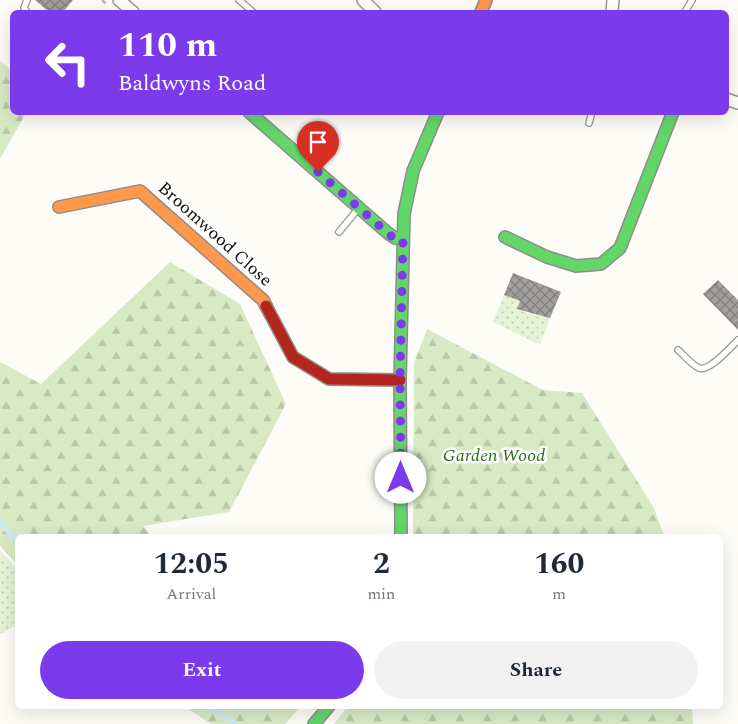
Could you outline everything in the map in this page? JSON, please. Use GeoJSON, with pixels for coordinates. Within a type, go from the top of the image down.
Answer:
{"type":"FeatureCollection","features":[{"type":"Feature","properties":{"kind":"street"},"geometry":{"type":"LineString","coordinates":[[119,0],[131,10]]}},
{"type":"Feature","properties":{"kind":"street"},"geometry":{"type":"LineString","coordinates":[[362,0],[373,10]]}},
{"type":"Feature","properties":{"kind":"street"},"geometry":{"type":"LineString","coordinates":[[252,115],[393,237],[403,239]]}},
{"type":"Feature","properties":{"kind":"street"},"geometry":{"type":"LineString","coordinates":[[401,534],[400,380],[405,206],[410,180],[437,115]]}},
{"type":"Feature","properties":{"kind":"street"},"geometry":{"type":"LineString","coordinates":[[505,237],[547,257],[576,266],[601,264],[620,248],[672,115]]}},
{"type":"Feature","properties":{"kind":"street","name":"Broomwood Close"},"geometry":{"type":"LineString","coordinates":[[59,207],[140,191],[263,300],[293,357],[329,379],[400,380]]}},
{"type":"Feature","properties":{"kind":"street"},"geometry":{"type":"LineString","coordinates":[[314,724],[326,709]]}},
{"type":"Feature","properties":{"kind":"lane"},"geometry":{"type":"LineString","coordinates":[[239,0],[251,10]]}},
{"type":"Feature","properties":{"kind":"lane"},"geometry":{"type":"LineString","coordinates":[[588,123],[591,115]]}},
{"type":"Feature","properties":{"kind":"lane"},"geometry":{"type":"LineString","coordinates":[[339,232],[358,208]]}},
{"type":"Feature","properties":{"kind":"lane"},"geometry":{"type":"LineString","coordinates":[[678,350],[699,368],[705,368],[711,365],[738,340]]}},
{"type":"Feature","properties":{"kind":"green space"},"geometry":{"type":"Polygon","coordinates":[[[0,61],[10,68],[10,115],[25,115],[0,159],[0,61]]]}},
{"type":"Feature","properties":{"kind":"green space"},"geometry":{"type":"Polygon","coordinates":[[[170,262],[240,304],[286,404],[229,512],[143,526],[149,534],[15,534],[15,562],[0,546],[0,362],[41,384],[170,262]]]}},
{"type":"Feature","properties":{"kind":"green space"},"geometry":{"type":"Polygon","coordinates":[[[504,295],[520,301],[518,309],[528,313],[529,309],[532,313],[550,318],[540,345],[493,322],[504,295]]]}},
{"type":"Feature","properties":{"kind":"green space","name":"Garden Wood"},"geometry":{"type":"Polygon","coordinates":[[[427,329],[543,390],[582,393],[654,508],[663,534],[413,534],[414,363],[427,329]]]}},
{"type":"Feature","properties":{"kind":"green space"},"geometry":{"type":"Polygon","coordinates":[[[0,551],[15,567],[15,626],[0,634],[0,551]]]}},
{"type":"Feature","properties":{"kind":"green space"},"geometry":{"type":"Polygon","coordinates":[[[188,709],[298,709],[285,724],[211,724],[188,709]]]}},
{"type":"Feature","properties":{"kind":"green space"},"geometry":{"type":"Polygon","coordinates":[[[346,709],[692,709],[693,724],[334,724],[346,709]]]}},
{"type":"Feature","properties":{"kind":"building"},"geometry":{"type":"Polygon","coordinates":[[[35,0],[73,0],[65,10],[47,10],[35,0]]]}},
{"type":"Feature","properties":{"kind":"building"},"geometry":{"type":"Polygon","coordinates":[[[513,273],[561,292],[550,318],[517,309],[520,301],[504,295],[513,273]]]}},
{"type":"Feature","properties":{"kind":"building"},"geometry":{"type":"Polygon","coordinates":[[[718,280],[738,300],[738,330],[703,294],[718,280]]]}},
{"type":"Feature","properties":{"kind":"waterway"},"geometry":{"type":"LineString","coordinates":[[0,522],[15,540]]}},
{"type":"Feature","properties":{"kind":"waterway"},"geometry":{"type":"LineString","coordinates":[[212,709],[236,724]]}},
{"type":"Feature","properties":{"kind":"traffic: fast"},"geometry":{"type":"LineString","coordinates":[[252,115],[389,234],[395,238],[403,239]]}},
{"type":"Feature","properties":{"kind":"traffic: fast"},"geometry":{"type":"LineString","coordinates":[[401,534],[400,380],[404,214],[413,171],[437,115]]}},
{"type":"Feature","properties":{"kind":"traffic: fast"},"geometry":{"type":"LineString","coordinates":[[505,237],[547,257],[576,266],[601,264],[620,248],[672,115]]}},
{"type":"Feature","properties":{"kind":"traffic: fast"},"geometry":{"type":"LineString","coordinates":[[314,724],[326,709]]}},
{"type":"Feature","properties":{"kind":"traffic: slow"},"geometry":{"type":"LineString","coordinates":[[482,10],[486,0]]}},
{"type":"Feature","properties":{"kind":"traffic: slow"},"geometry":{"type":"LineString","coordinates":[[59,207],[140,191],[263,300],[266,306]]}},
{"type":"Feature","properties":{"kind":"traffic: jam"},"geometry":{"type":"LineString","coordinates":[[266,306],[293,357],[329,379],[400,380]]}},
{"type":"Feature","properties":{"kind":"route"},"geometry":{"type":"LineString","coordinates":[[318,172],[391,236],[403,239],[400,380],[401,478]]}}]}
